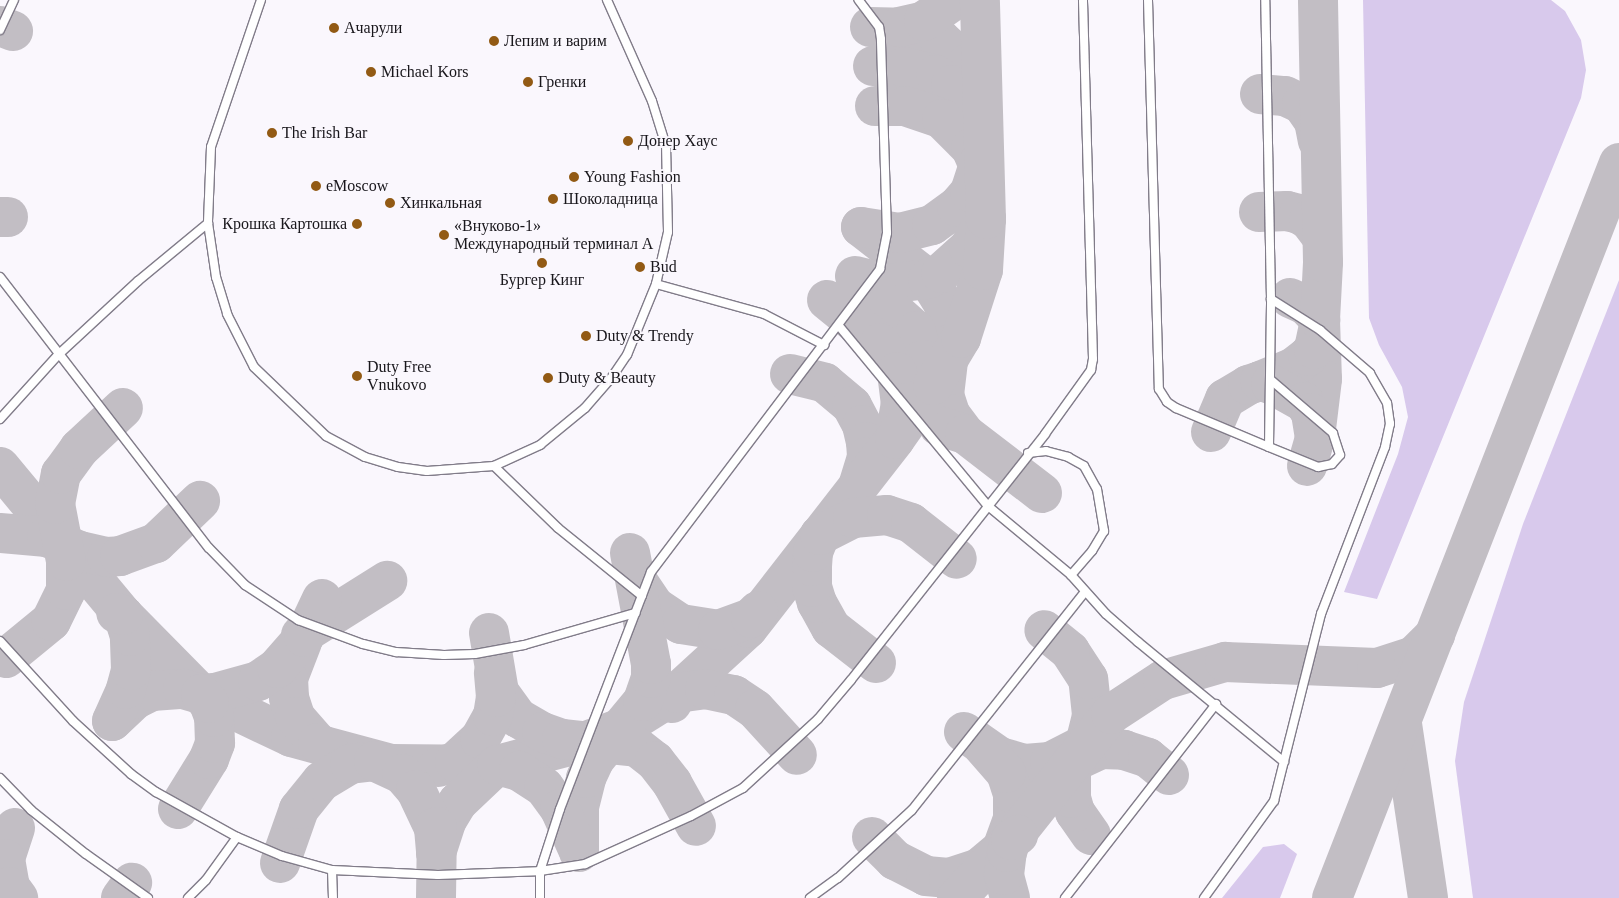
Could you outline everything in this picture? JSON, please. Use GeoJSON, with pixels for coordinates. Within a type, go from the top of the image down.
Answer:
{"type":"FeatureCollection","features":[{"type":"Feature","properties":{"kind":"lane"},"geometry":{"type":"LineString","coordinates":[[0,30],[14,0]]}},
{"type":"Feature","properties":{"kind":"lane"},"geometry":{"type":"LineString","coordinates":[[261,0],[211,147],[208,223],[218,286],[227,314],[254,367],[326,436],[365,457],[398,467],[427,471],[494,466],[540,445],[584,408],[607,383],[626,355],[656,284],[668,232],[666,146],[652,101],[607,0]]}},
{"type":"Feature","properties":{"kind":"lane"},"geometry":{"type":"LineString","coordinates":[[540,898],[540,871],[560,808],[656,562],[839,326],[880,269],[886,246],[881,39],[879,27],[860,0]]}},
{"type":"Feature","properties":{"kind":"lane"},"geometry":{"type":"LineString","coordinates":[[0,641],[72,721],[131,774],[237,838],[282,856],[332,870],[438,875],[540,871],[585,864],[692,816],[743,788],[818,719],[988,506],[1086,378],[1093,359],[1083,0]]}},
{"type":"Feature","properties":{"kind":"lane"},"geometry":{"type":"LineString","coordinates":[[1148,0],[1159,389],[1167,402],[1176,408],[1318,467],[1332,464],[1340,455],[1333,433],[1271,380]]}},
{"type":"Feature","properties":{"kind":"lane"},"geometry":{"type":"LineString","coordinates":[[1265,0],[1271,299],[1269,447]]}},
{"type":"Feature","properties":{"kind":"lane"},"geometry":{"type":"LineString","coordinates":[[0,419],[58,355],[138,281],[208,223]]}},
{"type":"Feature","properties":{"kind":"lane"},"geometry":{"type":"LineString","coordinates":[[0,277],[58,355],[231,572],[266,602],[310,626],[339,638],[396,652],[475,654],[524,645],[635,613]]}},
{"type":"Feature","properties":{"kind":"lane"},"geometry":{"type":"LineString","coordinates":[[656,284],[764,314],[824,345]]}},
{"type":"Feature","properties":{"kind":"lane"},"geometry":{"type":"LineString","coordinates":[[1204,898],[1274,801],[1321,614],[1385,447],[1390,424],[1387,403],[1370,373],[1320,330],[1271,299]]}},
{"type":"Feature","properties":{"kind":"lane"},"geometry":{"type":"LineString","coordinates":[[839,326],[988,506],[1071,575],[1085,592],[1138,642],[1216,704],[1284,762]]}},
{"type":"Feature","properties":{"kind":"lane"},"geometry":{"type":"LineString","coordinates":[[1028,454],[1046,452],[1068,456],[1084,466],[1097,489],[1104,531],[1092,552],[1071,575]]}},
{"type":"Feature","properties":{"kind":"lane"},"geometry":{"type":"LineString","coordinates":[[494,466],[558,528],[642,596]]}},
{"type":"Feature","properties":{"kind":"lane"},"geometry":{"type":"LineString","coordinates":[[810,898],[838,878],[912,810],[1085,592]]}},
{"type":"Feature","properties":{"kind":"lane"},"geometry":{"type":"LineString","coordinates":[[1065,898],[1216,704]]}},
{"type":"Feature","properties":{"kind":"lane"},"geometry":{"type":"LineString","coordinates":[[0,778],[32,810],[86,854],[148,898]]}},
{"type":"Feature","properties":{"kind":"lane"},"geometry":{"type":"LineString","coordinates":[[188,898],[206,880],[237,838]]}},
{"type":"Feature","properties":{"kind":"lane"},"geometry":{"type":"LineString","coordinates":[[332,870],[333,898]]}},
{"type":"Feature","properties":{"kind":"shaded area"},"geometry":{"type":"Polygon","coordinates":[[[1363,0],[1551,0],[1565,11],[1581,40],[1586,70],[1581,98],[1377,599],[1344,592],[1398,454],[1408,417],[1402,387],[1379,345],[1369,318],[1363,0]]]}},
{"type":"Feature","properties":{"kind":"shaded area"},"geometry":{"type":"Polygon","coordinates":[[[1619,280],[1619,898],[1473,898],[1455,761],[1464,702],[1523,524],[1619,280]]]}},
{"type":"Feature","properties":{"kind":"shaded area"},"geometry":{"type":"Polygon","coordinates":[[[1284,844],[1297,854],[1280,898],[1222,898],[1263,847],[1284,844]]]}},
{"type":"Feature","properties":{"kind":"taxiway"},"geometry":{"type":"LineString","coordinates":[[899,27],[924,21],[954,0]]}},
{"type":"Feature","properties":{"kind":"taxiway"},"geometry":{"type":"LineString","coordinates":[[0,467],[123,615],[201,694],[291,737],[391,764],[497,765],[581,743],[621,728],[677,693],[748,628],[895,439],[933,385],[961,338],[983,270],[986,219],[980,0]]}},
{"type":"Feature","properties":{"kind":"taxiway"},"geometry":{"type":"LineString","coordinates":[[1260,381],[1294,367],[1308,356],[1314,349],[1320,320],[1323,262],[1318,0]]}},
{"type":"Feature","properties":{"kind":"taxiway"},"geometry":{"type":"LineString","coordinates":[[0,26],[13,31]]}},
{"type":"Feature","properties":{"kind":"taxiway"},"geometry":{"type":"LineString","coordinates":[[870,27],[912,28],[939,38],[967,64],[980,98]]}},
{"type":"Feature","properties":{"kind":"taxiway"},"geometry":{"type":"LineString","coordinates":[[873,66],[904,67],[936,75],[951,85],[979,122]]}},
{"type":"Feature","properties":{"kind":"taxiway"},"geometry":{"type":"LineString","coordinates":[[1260,94],[1285,96],[1302,104],[1314,121],[1318,141]]}},
{"type":"Feature","properties":{"kind":"taxiway"},"geometry":{"type":"LineString","coordinates":[[875,106],[905,106],[942,119],[971,148],[982,174]]}},
{"type":"Feature","properties":{"kind":"taxiway"},"geometry":{"type":"LineString","coordinates":[[861,227],[900,233],[932,225],[957,207],[970,192],[981,159]]}},
{"type":"Feature","properties":{"kind":"taxiway"},"geometry":{"type":"LineString","coordinates":[[1332,898],[1619,163]]}},
{"type":"Feature","properties":{"kind":"taxiway"},"geometry":{"type":"LineString","coordinates":[[1259,212],[1287,211],[1299,214],[1309,220],[1322,237]]}},
{"type":"Feature","properties":{"kind":"taxiway"},"geometry":{"type":"LineString","coordinates":[[0,217],[8,217]]}},
{"type":"Feature","properties":{"kind":"taxiway"},"geometry":{"type":"LineString","coordinates":[[855,276],[887,284],[928,279],[941,273],[969,248],[986,219]]}},
{"type":"Feature","properties":{"kind":"taxiway"},"geometry":{"type":"LineString","coordinates":[[861,227],[928,279],[944,305],[950,344],[944,395],[950,414],[965,434]]}},
{"type":"Feature","properties":{"kind":"taxiway"},"geometry":{"type":"LineString","coordinates":[[856,277],[916,331],[923,360],[919,403]]}},
{"type":"Feature","properties":{"kind":"taxiway"},"geometry":{"type":"LineString","coordinates":[[1290,298],[1306,305],[1320,320],[1322,379],[1315,437]]}},
{"type":"Feature","properties":{"kind":"taxiway"},"geometry":{"type":"LineString","coordinates":[[827,300],[880,343],[897,372],[901,403],[895,438]]}},
{"type":"Feature","properties":{"kind":"taxiway"},"geometry":{"type":"LineString","coordinates":[[790,374],[825,383],[852,406],[862,425],[866,442],[867,457],[858,487]]}},
{"type":"Feature","properties":{"kind":"taxiway"},"geometry":{"type":"LineString","coordinates":[[1211,432],[1225,399],[1248,385],[1260,381],[1271,384],[1304,402],[1311,413],[1315,438],[1307,466]]}},
{"type":"Feature","properties":{"kind":"taxiway"},"geometry":{"type":"LineString","coordinates":[[6,658],[51,621],[66,590],[66,561],[55,504],[61,474],[79,449],[123,408]]}},
{"type":"Feature","properties":{"kind":"taxiway"},"geometry":{"type":"LineString","coordinates":[[939,426],[965,434],[1042,493]]}},
{"type":"Feature","properties":{"kind":"taxiway"},"geometry":{"type":"LineString","coordinates":[[0,533],[47,537],[80,551],[107,557],[120,556],[156,543],[200,501]]}},
{"type":"Feature","properties":{"kind":"taxiway"},"geometry":{"type":"LineString","coordinates":[[876,663],[831,628],[817,603],[812,587],[812,566],[813,552],[820,535],[853,518],[887,515],[911,523],[957,559]]}},
{"type":"Feature","properties":{"kind":"taxiway"},"geometry":{"type":"LineString","coordinates":[[579,852],[579,807],[586,778],[595,759],[643,701],[651,678],[651,664],[630,553]]}},
{"type":"Feature","properties":{"kind":"taxiway"},"geometry":{"type":"LineString","coordinates":[[636,579],[654,606],[681,624],[718,630],[751,618],[758,611]]}},
{"type":"Feature","properties":{"kind":"taxiway"},"geometry":{"type":"LineString","coordinates":[[301,635],[387,581]]}},
{"type":"Feature","properties":{"kind":"taxiway"},"geometry":{"type":"LineString","coordinates":[[112,721],[136,699],[152,691],[183,689],[201,694],[215,693],[258,681],[277,668],[304,637],[322,599]]}},
{"type":"Feature","properties":{"kind":"taxiway"},"geometry":{"type":"LineString","coordinates":[[112,721],[126,689],[131,670],[130,636],[123,615],[116,613]]}},
{"type":"Feature","properties":{"kind":"taxiway"},"geometry":{"type":"LineString","coordinates":[[964,732],[1000,757],[1025,764],[1050,762],[1085,744],[1092,715],[1088,679],[1070,651],[1044,630]]}},
{"type":"Feature","properties":{"kind":"taxiway"},"geometry":{"type":"LineString","coordinates":[[489,633],[499,692],[518,718],[542,732],[562,739],[637,747],[655,761],[672,783],[696,826]]}},
{"type":"Feature","properties":{"kind":"taxiway"},"geometry":{"type":"LineString","coordinates":[[957,898],[1011,840],[1111,714],[1163,680],[1225,662],[1377,668],[1414,656],[1435,635]]}},
{"type":"Feature","properties":{"kind":"taxiway"},"geometry":{"type":"LineString","coordinates":[[302,642],[288,678],[289,698],[295,717],[318,743],[328,748]]}},
{"type":"Feature","properties":{"kind":"taxiway"},"geometry":{"type":"LineString","coordinates":[[438,767],[455,762],[480,739],[493,716],[496,697],[494,673]]}},
{"type":"Feature","properties":{"kind":"taxiway"},"geometry":{"type":"LineString","coordinates":[[672,703],[677,693],[705,689],[734,695],[755,709],[797,755]]}},
{"type":"Feature","properties":{"kind":"taxiway"},"geometry":{"type":"LineString","coordinates":[[178,809],[209,759],[215,743],[214,717],[209,703],[201,694]]}},
{"type":"Feature","properties":{"kind":"taxiway"},"geometry":{"type":"LineString","coordinates":[[1402,724],[1428,898]]}},
{"type":"Feature","properties":{"kind":"taxiway"},"geometry":{"type":"LineString","coordinates":[[872,837],[895,860],[926,876],[949,878],[979,868],[1002,849],[1013,819],[1013,794],[1006,773],[983,747]]}},
{"type":"Feature","properties":{"kind":"taxiway"},"geometry":{"type":"LineString","coordinates":[[1091,835],[1075,812],[1071,798],[1071,763],[1101,749],[1124,750],[1148,758],[1169,775]]}},
{"type":"Feature","properties":{"kind":"taxiway"},"geometry":{"type":"LineString","coordinates":[[280,863],[299,809],[322,781],[350,764],[374,761],[402,774],[416,790],[434,828],[436,853]]}},
{"type":"Feature","properties":{"kind":"taxiway"},"geometry":{"type":"LineString","coordinates":[[436,853],[447,820],[458,802],[497,765],[519,771],[544,787],[560,809],[577,847]]}},
{"type":"Feature","properties":{"kind":"taxiway"},"geometry":{"type":"LineString","coordinates":[[436,898],[437,827]]}},
{"type":"Feature","properties":{"kind":"taxiway"},"geometry":{"type":"LineString","coordinates":[[15,828],[5,859],[10,887],[18,898]]}},
{"type":"Feature","properties":{"kind":"taxiway"},"geometry":{"type":"LineString","coordinates":[[1010,898],[1004,875],[1007,852],[1011,840],[1018,835]]}},
{"type":"Feature","properties":{"kind":"taxiway"},"geometry":{"type":"LineString","coordinates":[[121,898],[132,883]]}},
{"type":"Feature","properties":{"kind":"place","name":"Ачарули"},"geometry":{"type":"Point","coordinates":[334,28]}},
{"type":"Feature","properties":{"kind":"place","name":"Лепим и варим"},"geometry":{"type":"Point","coordinates":[494,41]}},
{"type":"Feature","properties":{"kind":"place","name":"Michael Kors"},"geometry":{"type":"Point","coordinates":[371,72]}},
{"type":"Feature","properties":{"kind":"place","name":"Гренки"},"geometry":{"type":"Point","coordinates":[528,82]}},
{"type":"Feature","properties":{"kind":"place","name":"The Irish Bar"},"geometry":{"type":"Point","coordinates":[272,133]}},
{"type":"Feature","properties":{"kind":"place","name":"Донер Хаус"},"geometry":{"type":"Point","coordinates":[628,141]}},
{"type":"Feature","properties":{"kind":"place","name":"Young Fashion"},"geometry":{"type":"Point","coordinates":[574,177]}},
{"type":"Feature","properties":{"kind":"place","name":"eMoscow"},"geometry":{"type":"Point","coordinates":[316,186]}},
{"type":"Feature","properties":{"kind":"place","name":"Шоколадница"},"geometry":{"type":"Point","coordinates":[553,199]}},
{"type":"Feature","properties":{"kind":"place","name":"Хинкальная"},"geometry":{"type":"Point","coordinates":[390,203]}},
{"type":"Feature","properties":{"kind":"place","name":"Крошка Картошка"},"geometry":{"type":"Point","coordinates":[357,224]}},
{"type":"Feature","properties":{"kind":"place","name":"«Внуково-1» Международный терминал А"},"geometry":{"type":"Point","coordinates":[444,235]}},
{"type":"Feature","properties":{"kind":"place","name":"Бургер Кинг"},"geometry":{"type":"Point","coordinates":[542,263]}},
{"type":"Feature","properties":{"kind":"place","name":"Bud"},"geometry":{"type":"Point","coordinates":[640,267]}},
{"type":"Feature","properties":{"kind":"place","name":"Duty & Trendy"},"geometry":{"type":"Point","coordinates":[586,336]}},
{"type":"Feature","properties":{"kind":"place","name":"Duty Free Vnukovo"},"geometry":{"type":"Point","coordinates":[357,376]}},
{"type":"Feature","properties":{"kind":"place","name":"Duty & Beauty"},"geometry":{"type":"Point","coordinates":[548,378]}}]}
